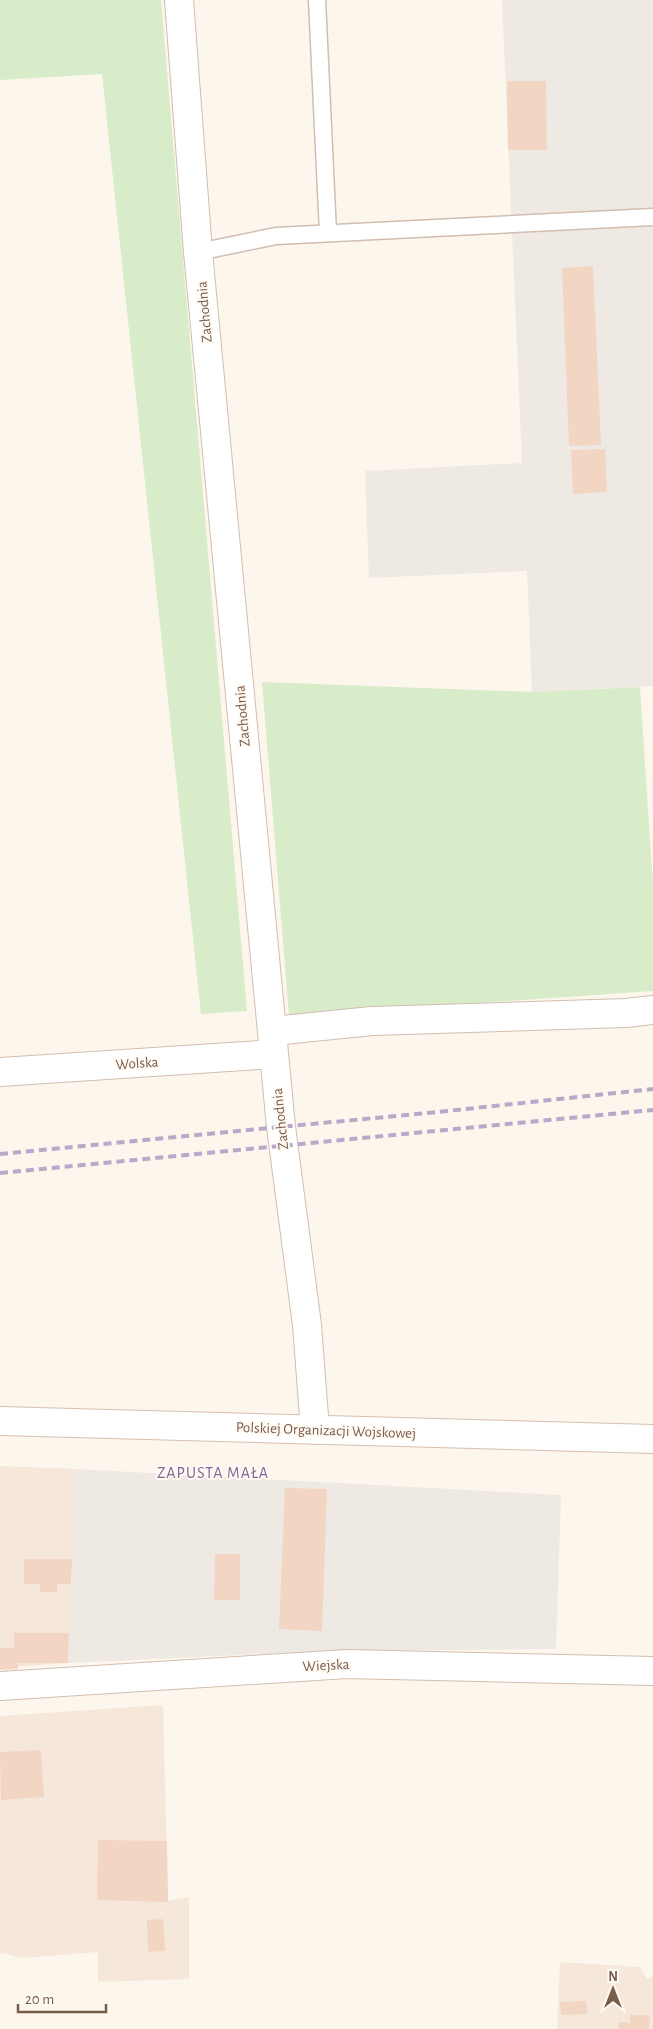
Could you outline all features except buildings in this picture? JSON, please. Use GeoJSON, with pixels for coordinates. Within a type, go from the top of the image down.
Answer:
{"type":"FeatureCollection","features":[{"type":"Feature","properties":{"kind":"street","name":"Zachodnia"},"geometry":{"type":"LineString","coordinates":[[178,0],[198,252],[273,1042],[283,1146],[307,1325],[314,1430]]}},
{"type":"Feature","properties":{"kind":"street","name":"Wolska"},"geometry":{"type":"LineString","coordinates":[[0,1072],[273,1042],[372,1021],[626,1013],[653,1010]]}},
{"type":"Feature","properties":{"kind":"street","name":"Polskiej Organizacji Wojskowej"},"geometry":{"type":"LineString","coordinates":[[0,1421],[653,1439]]}},
{"type":"Feature","properties":{"kind":"street","name":"Wiejska"},"geometry":{"type":"LineString","coordinates":[[0,1686],[347,1664],[653,1671]]}},
{"type":"Feature","properties":{"kind":"lane"},"geometry":{"type":"LineString","coordinates":[[317,0],[328,233]]}},
{"type":"Feature","properties":{"kind":"lane"},"geometry":{"type":"LineString","coordinates":[[198,252],[276,236],[653,217]]}},
{"type":"Feature","properties":{"kind":"shaded area"},"geometry":{"type":"Polygon","coordinates":[[[502,0],[653,0],[653,686],[532,692],[527,571],[369,578],[365,471],[522,463],[502,0]]]}},
{"type":"Feature","properties":{"kind":"shaded area"},"geometry":{"type":"Polygon","coordinates":[[[0,1466],[76,1469],[68,1663],[0,1668],[0,1466]]]}},
{"type":"Feature","properties":{"kind":"shaded area"},"geometry":{"type":"Polygon","coordinates":[[[76,1469],[561,1495],[556,1649],[327,1651],[68,1663],[76,1469]]]}},
{"type":"Feature","properties":{"kind":"shaded area"},"geometry":{"type":"Polygon","coordinates":[[[163,1705],[168,1901],[189,1897],[189,1979],[98,1982],[98,1952],[25,1958],[0,1953],[0,1716],[163,1705]]]}},
{"type":"Feature","properties":{"kind":"shaded area"},"geometry":{"type":"Polygon","coordinates":[[[560,1962],[640,1967],[647,1979],[653,1976],[653,2029],[557,2029],[560,1962]]]}},
{"type":"Feature","properties":{"kind":"green space"},"geometry":{"type":"Polygon","coordinates":[[[0,0],[161,0],[247,1011],[201,1014],[102,74],[0,80],[0,0]]]}},
{"type":"Feature","properties":{"kind":"green space"},"geometry":{"type":"Polygon","coordinates":[[[262,682],[532,692],[640,687],[653,886],[653,991],[289,1016],[262,682]]]}},
{"type":"Feature","properties":{"kind":"railway"},"geometry":{"type":"LineString","coordinates":[[0,1154],[653,1089]]}},
{"type":"Feature","properties":{"kind":"railway"},"geometry":{"type":"LineString","coordinates":[[0,1173],[653,1110]]}},
{"type":"Feature","properties":{"kind":"district","name":"ZAPUSTA MAŁA"},"geometry":{"type":"Point","coordinates":[213,1472]}}]}
